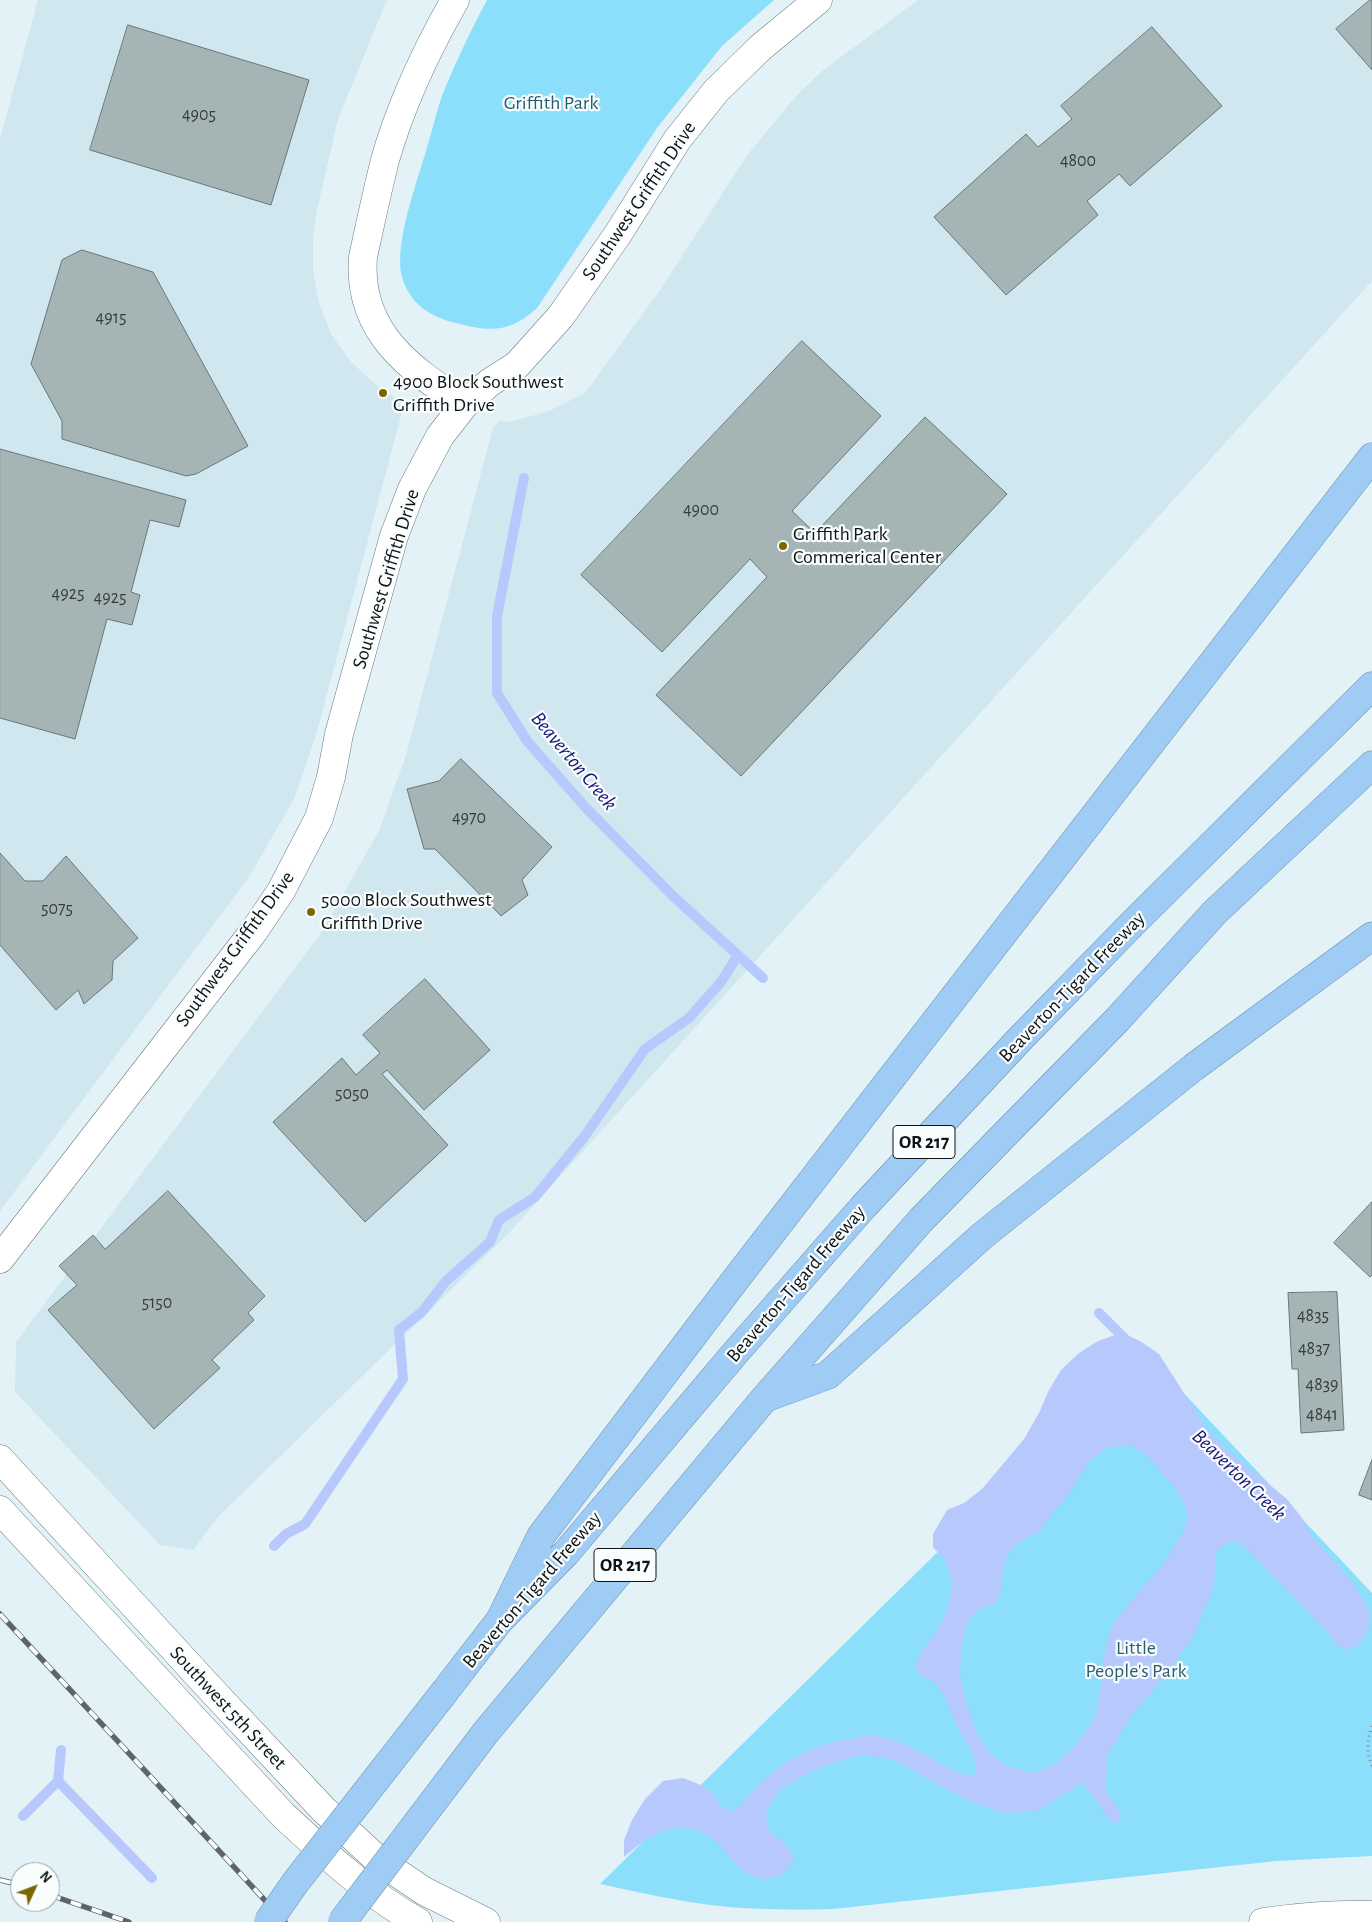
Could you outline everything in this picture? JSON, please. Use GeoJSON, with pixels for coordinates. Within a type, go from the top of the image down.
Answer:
{"type":"FeatureCollection","features":[{"type":"Feature","properties":{"kind":"highway"},"geometry":{"type":"LineString","coordinates":[[500,1620],[541,1536],[739,1275],[1372,457]]}},
{"type":"Feature","properties":{"kind":"highway","name":"Beaverton-Tigard Freeway"},"geometry":{"type":"LineString","coordinates":[[268,1922],[295,1883],[500,1620],[566,1553],[736,1352],[871,1198],[1125,930],[1372,686]]}},
{"type":"Feature","properties":{"kind":"highway","name":"OR 217"},"geometry":{"type":"LineString","coordinates":[[342,1922],[486,1732],[764,1398],[922,1219],[1117,1020],[1215,912],[1372,764]]}},
{"type":"Feature","properties":{"kind":"highway"},"geometry":{"type":"LineString","coordinates":[[764,1398],[828,1375],[982,1236],[1194,1067],[1372,936]]}},
{"type":"Feature","properties":{"kind":"street"},"geometry":{"type":"LineString","coordinates":[[455,0],[420,67],[403,109],[384,168],[363,257],[362,274],[364,291],[370,312],[394,350],[428,380],[465,404]]}},
{"type":"Feature","properties":{"kind":"street","name":"Southwest Griffith Drive"},"geometry":{"type":"LineString","coordinates":[[0,1259],[254,931],[281,891],[297,862],[319,818],[331,777],[339,734],[400,520],[412,489],[440,436],[465,404],[489,383],[517,365],[561,316],[618,234],[677,140],[716,91],[760,48],[818,0]]}},
{"type":"Feature","properties":{"kind":"street","name":"Southwest 5th Street"},"geometry":{"type":"LineString","coordinates":[[0,1458],[205,1683],[323,1809],[378,1860],[424,1891],[486,1922]]}},
{"type":"Feature","properties":{"kind":"street","name":"Southwest 5th Street"},"geometry":{"type":"LineString","coordinates":[[0,1510],[283,1815],[322,1851],[364,1885],[418,1922]]}},
{"type":"Feature","properties":{"kind":"street"},"geometry":{"type":"LineString","coordinates":[[1263,1922],[1310,1916],[1372,1915]]}},
{"type":"Feature","properties":{"kind":"path"},"geometry":{"type":"LineString","coordinates":[[1372,1726],[1368,1737],[1367,1750],[1372,1766]]}},
{"type":"Feature","properties":{"kind":"shaded area"},"geometry":{"type":"Polygon","coordinates":[[[38,0],[387,0],[338,119],[317,210],[313,236],[313,271],[319,303],[331,334],[351,362],[374,383],[397,399],[401,405],[402,412],[315,739],[294,799],[249,877],[0,1211],[0,139],[38,0]]]}},
{"type":"Feature","properties":{"kind":"shaded area"},"geometry":{"type":"Polygon","coordinates":[[[918,0],[1372,0],[1372,281],[507,1235],[219,1516],[193,1550],[160,1545],[15,1392],[16,1342],[321,933],[379,831],[406,755],[493,428],[499,421],[508,422],[547,412],[585,393],[660,290],[748,154],[797,95],[822,71],[918,0]]]}},
{"type":"Feature","properties":{"kind":"green space","name":"Griffith Park"},"geometry":{"type":"Polygon","coordinates":[[[487,0],[774,0],[722,46],[657,128],[537,308],[518,322],[508,326],[489,329],[447,320],[422,308],[410,295],[402,277],[400,263],[408,210],[441,100],[460,53],[487,0]]]}},
{"type":"Feature","properties":{"kind":"green space","name":"Little People's Park"},"geometry":{"type":"Polygon","coordinates":[[[1143,1350],[1372,1593],[1372,1856],[1276,1861],[833,1909],[741,1908],[710,1905],[600,1884],[1143,1350]]]}},
{"type":"Feature","properties":{"kind":"water"},"geometry":{"type":"Polygon","coordinates":[[[1125,1334],[1140,1341],[1159,1354],[1209,1432],[1232,1454],[1287,1499],[1302,1518],[1313,1538],[1349,1578],[1366,1604],[1370,1614],[1370,1624],[1359,1645],[1344,1649],[1337,1645],[1330,1635],[1245,1547],[1233,1541],[1223,1545],[1216,1553],[1214,1586],[1192,1639],[1133,1714],[1107,1755],[1106,1791],[1121,1814],[1118,1823],[1114,1824],[1109,1819],[1091,1792],[1081,1783],[1038,1811],[1005,1813],[966,1800],[893,1759],[862,1755],[832,1763],[806,1774],[781,1789],[770,1804],[766,1818],[770,1832],[785,1844],[794,1856],[787,1870],[775,1878],[761,1878],[746,1872],[715,1841],[699,1831],[689,1828],[670,1829],[654,1835],[624,1857],[624,1840],[632,1820],[645,1799],[663,1781],[683,1778],[701,1785],[714,1794],[720,1805],[729,1811],[736,1810],[771,1774],[797,1756],[827,1744],[871,1735],[899,1742],[956,1772],[970,1775],[976,1774],[973,1756],[943,1694],[934,1682],[921,1676],[915,1667],[922,1652],[941,1624],[950,1599],[950,1573],[945,1560],[933,1547],[933,1534],[947,1510],[964,1503],[982,1489],[1024,1439],[1061,1370],[1079,1353],[1098,1341],[1125,1334]],[[1132,1446],[1107,1447],[1088,1462],[1072,1490],[1040,1530],[1013,1547],[1006,1558],[1001,1592],[997,1601],[973,1614],[966,1628],[961,1648],[960,1676],[966,1702],[976,1731],[988,1751],[1008,1767],[1035,1773],[1058,1762],[1077,1744],[1095,1717],[1101,1687],[1105,1650],[1112,1626],[1129,1603],[1161,1567],[1185,1529],[1188,1512],[1178,1492],[1149,1457],[1132,1446]]]}},
{"type":"Feature","properties":{"kind":"building"},"geometry":{"type":"Polygon","coordinates":[[[1372,0],[1372,70],[1336,29],[1372,0]]]}},
{"type":"Feature","properties":{"kind":"building"},"geometry":{"type":"Polygon","coordinates":[[[128,25],[309,80],[271,205],[90,150],[128,25]]]}},
{"type":"Feature","properties":{"kind":"building"},"geometry":{"type":"Polygon","coordinates":[[[1152,27],[1222,106],[1130,186],[1119,174],[1087,201],[1098,215],[1006,295],[934,217],[1026,134],[1038,147],[1072,119],[1061,106],[1152,27]]]}},
{"type":"Feature","properties":{"kind":"building"},"geometry":{"type":"Polygon","coordinates":[[[82,250],[153,272],[248,446],[196,474],[186,476],[62,439],[62,421],[31,364],[62,260],[82,250]]]}},
{"type":"Feature","properties":{"kind":"building","name":"Griffith Park Commerical Center"},"geometry":{"type":"Polygon","coordinates":[[[802,341],[881,416],[792,511],[815,533],[925,417],[1007,494],[741,776],[656,695],[767,577],[750,559],[662,652],[581,575],[802,341]]]}},
{"type":"Feature","properties":{"kind":"building"},"geometry":{"type":"Polygon","coordinates":[[[0,449],[186,500],[179,527],[150,520],[131,592],[140,595],[132,625],[107,619],[75,739],[0,718],[0,449]]]}},
{"type":"Feature","properties":{"kind":"building"},"geometry":{"type":"Polygon","coordinates":[[[461,759],[552,847],[522,880],[528,895],[501,916],[435,849],[424,849],[407,789],[439,781],[461,759]]]}},
{"type":"Feature","properties":{"kind":"building"},"geometry":{"type":"Polygon","coordinates":[[[0,853],[25,881],[43,881],[66,856],[138,938],[113,961],[112,980],[84,1004],[78,990],[56,1010],[0,945],[0,853]]]}},
{"type":"Feature","properties":{"kind":"building"},"geometry":{"type":"Polygon","coordinates":[[[425,979],[490,1050],[424,1110],[387,1070],[382,1074],[448,1145],[365,1222],[273,1122],[342,1058],[356,1075],[380,1053],[363,1035],[425,979]]]}},
{"type":"Feature","properties":{"kind":"building"},"geometry":{"type":"Polygon","coordinates":[[[168,1191],[265,1296],[248,1313],[254,1320],[212,1360],[220,1368],[154,1429],[48,1310],[77,1285],[59,1266],[93,1235],[105,1249],[168,1191]]]}},
{"type":"Feature","properties":{"kind":"building"},"geometry":{"type":"Polygon","coordinates":[[[1372,1202],[1372,1275],[1370,1277],[1334,1243],[1372,1202]]]}},
{"type":"Feature","properties":{"kind":"building"},"geometry":{"type":"Polygon","coordinates":[[[1337,1292],[1344,1430],[1301,1433],[1298,1369],[1292,1369],[1288,1293],[1337,1292]]]}},
{"type":"Feature","properties":{"kind":"building"},"geometry":{"type":"Polygon","coordinates":[[[1372,1460],[1372,1500],[1359,1495],[1372,1460]]]}},
{"type":"Feature","properties":{"kind":"waterway","name":"Beaverton Creek"},"geometry":{"type":"LineString","coordinates":[[524,478],[497,616],[497,693],[527,741],[587,809],[674,897],[763,978]]}},
{"type":"Feature","properties":{"kind":"waterway"},"geometry":{"type":"LineString","coordinates":[[274,1546],[286,1534],[305,1524],[403,1379],[399,1330],[422,1312],[445,1282],[490,1242],[499,1220],[535,1197],[584,1137],[645,1049],[689,1018],[721,982],[738,955]]}},
{"type":"Feature","properties":{"kind":"waterway","name":"Beaverton Creek"},"geometry":{"type":"LineString","coordinates":[[1099,1313],[1129,1343]]}},
{"type":"Feature","properties":{"kind":"waterway"},"geometry":{"type":"LineString","coordinates":[[23,1816],[58,1781],[61,1750]]}},
{"type":"Feature","properties":{"kind":"waterway"},"geometry":{"type":"LineString","coordinates":[[58,1781],[152,1878]]}},
{"type":"Feature","properties":{"kind":"railway"},"geometry":{"type":"LineString","coordinates":[[0,1614],[285,1922]]}},
{"type":"Feature","properties":{"kind":"railway"},"geometry":{"type":"LineString","coordinates":[[0,1880],[10,1882]]}},
{"type":"Feature","properties":{"kind":"railway"},"geometry":{"type":"LineString","coordinates":[[60,1898],[129,1922]]}},
{"type":"Feature","properties":{"kind":"place","name":"4900 Block Southwest Griffith Drive"},"geometry":{"type":"Point","coordinates":[383,393]}},
{"type":"Feature","properties":{"kind":"place","name":"Griffith Park Commerical Center"},"geometry":{"type":"Point","coordinates":[783,546]}},
{"type":"Feature","properties":{"kind":"place","name":"5000 Block Southwest Griffith Drive"},"geometry":{"type":"Point","coordinates":[311,912]}}]}
